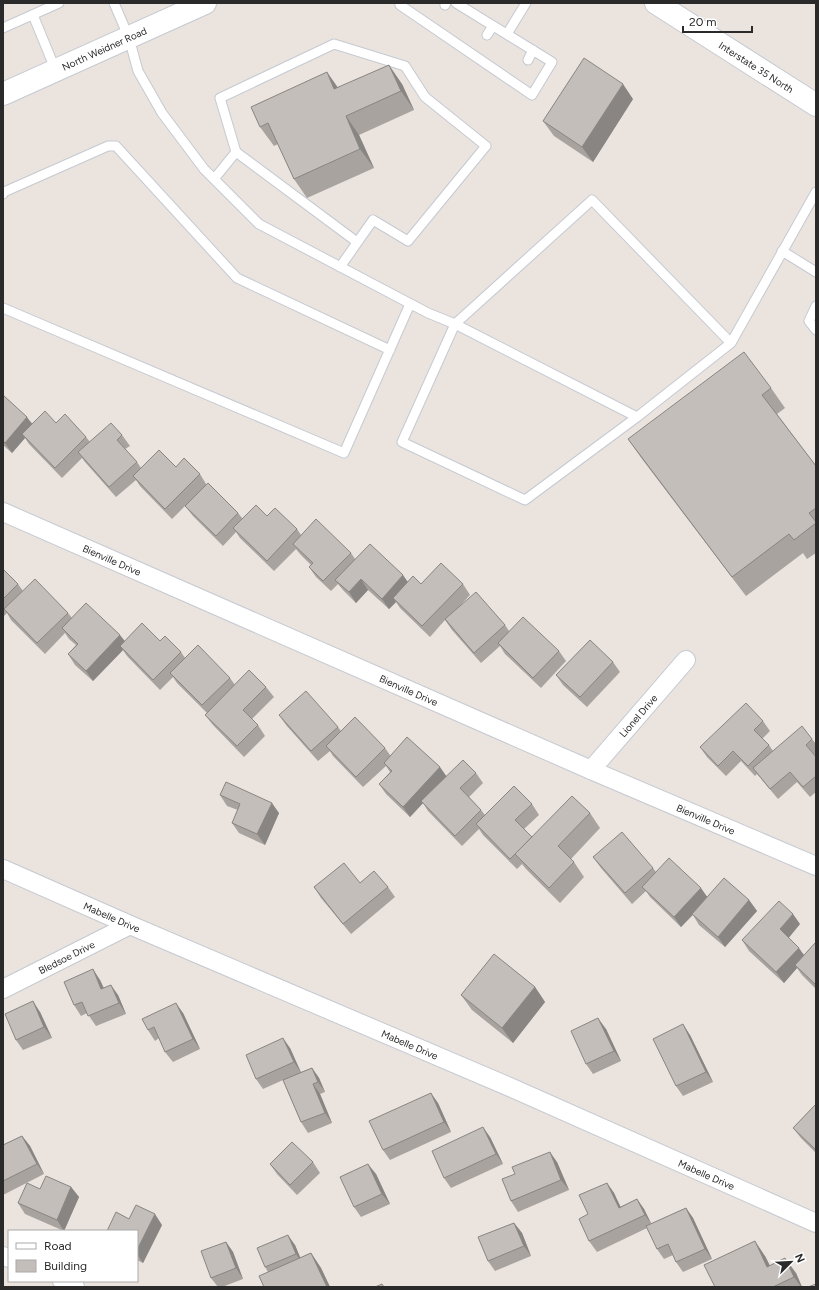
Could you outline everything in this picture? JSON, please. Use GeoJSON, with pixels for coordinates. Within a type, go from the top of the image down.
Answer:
{"type":"FeatureCollection","features":[{"type":"Feature","properties":{"kind":"main road","name":"North Weidner Road"},"geometry":{"type":"LineString","coordinates":[[3,94],[129,38],[175,13],[205,3]]}},
{"type":"Feature","properties":{"kind":"main road","name":"Interstate 35 North"},"geometry":{"type":"LineString","coordinates":[[657,3],[816,105]]}},
{"type":"Feature","properties":{"kind":"street","name":"Bienville Drive"},"geometry":{"type":"LineString","coordinates":[[3,512],[591,770],[816,866]]}},
{"type":"Feature","properties":{"kind":"street","name":"Lionel Drive"},"geometry":{"type":"LineString","coordinates":[[591,770],[686,660]]}},
{"type":"Feature","properties":{"kind":"street","name":"Mabelle Drive"},"geometry":{"type":"LineString","coordinates":[[3,869],[130,925],[505,1085],[816,1222]]}},
{"type":"Feature","properties":{"kind":"street","name":"Bledsoe Drive"},"geometry":{"type":"LineString","coordinates":[[3,989],[130,925]]}},
{"type":"Feature","properties":{"kind":"street"},"geometry":{"type":"LineString","coordinates":[[64,1282],[75,1287]]}},
{"type":"Feature","properties":{"kind":"lane"},"geometry":{"type":"LineString","coordinates":[[3,28],[59,3]]}},
{"type":"Feature","properties":{"kind":"lane"},"geometry":{"type":"LineString","coordinates":[[114,3],[129,38],[138,71],[162,113],[204,169],[258,224],[410,304],[455,324],[636,417]]}},
{"type":"Feature","properties":{"kind":"lane"},"geometry":{"type":"LineString","coordinates":[[401,3],[400,5],[434,24],[499,68],[516,80],[532,95],[552,62],[493,26],[470,16],[456,3]]}},
{"type":"Feature","properties":{"kind":"lane"},"geometry":{"type":"LineString","coordinates":[[507,34],[526,3]]}},
{"type":"Feature","properties":{"kind":"lane"},"geometry":{"type":"LineString","coordinates":[[33,15],[56,71]]}},
{"type":"Feature","properties":{"kind":"lane"},"geometry":{"type":"LineString","coordinates":[[487,35],[493,26]]}},
{"type":"Feature","properties":{"kind":"lane"},"geometry":{"type":"LineString","coordinates":[[511,49],[516,40]]}},
{"type":"Feature","properties":{"kind":"lane"},"geometry":{"type":"LineString","coordinates":[[340,267],[373,220],[408,241],[486,146],[425,97],[405,66],[334,44],[220,98],[236,152],[357,242]]}},
{"type":"Feature","properties":{"kind":"lane"},"geometry":{"type":"LineString","coordinates":[[528,60],[533,50]]}},
{"type":"Feature","properties":{"kind":"lane"},"geometry":{"type":"LineString","coordinates":[[3,194],[4,192],[108,146],[116,146],[237,278],[390,350]]}},
{"type":"Feature","properties":{"kind":"lane"},"geometry":{"type":"LineString","coordinates":[[214,179],[236,152]]}},
{"type":"Feature","properties":{"kind":"lane"},"geometry":{"type":"LineString","coordinates":[[731,343],[592,200],[455,324],[402,442],[525,500],[636,417],[731,343],[816,192]]}},
{"type":"Feature","properties":{"kind":"lane"},"geometry":{"type":"LineString","coordinates":[[782,251],[816,272]]}},
{"type":"Feature","properties":{"kind":"lane"},"geometry":{"type":"LineString","coordinates":[[3,308],[344,453],[410,304]]}},
{"type":"Feature","properties":{"kind":"lane"},"geometry":{"type":"LineString","coordinates":[[816,306],[809,321],[816,330]]}},
{"type":"Feature","properties":{"kind":"building"},"geometry":{"type":"Polygon","coordinates":[[[584,58],[623,84],[582,147],[543,121],[584,58]]]}},
{"type":"Feature","properties":{"kind":"building"},"geometry":{"type":"Polygon","coordinates":[[[389,65],[401,91],[346,116],[360,149],[294,179],[268,123],[260,127],[251,107],[327,72],[334,89],[389,65]]]}},
{"type":"Feature","properties":{"kind":"building"},"geometry":{"type":"Polygon","coordinates":[[[744,352],[771,388],[762,395],[816,466],[816,508],[809,513],[816,523],[794,540],[789,534],[732,577],[628,439],[744,352]]]}},
{"type":"Feature","properties":{"kind":"building"},"geometry":{"type":"Polygon","coordinates":[[[3,395],[27,417],[5,443],[3,441],[3,395]]]}},
{"type":"Feature","properties":{"kind":"building"},"geometry":{"type":"Polygon","coordinates":[[[45,411],[56,423],[65,414],[86,437],[55,468],[22,434],[45,411]]]}},
{"type":"Feature","properties":{"kind":"building"},"geometry":{"type":"Polygon","coordinates":[[[111,423],[122,435],[117,440],[137,462],[109,487],[78,452],[111,423]]]}},
{"type":"Feature","properties":{"kind":"building"},"geometry":{"type":"Polygon","coordinates":[[[159,450],[176,467],[184,458],[200,474],[165,509],[133,476],[159,450]]]}},
{"type":"Feature","properties":{"kind":"building"},"geometry":{"type":"Polygon","coordinates":[[[208,483],[238,513],[216,536],[185,506],[208,483]]]}},
{"type":"Feature","properties":{"kind":"building"},"geometry":{"type":"Polygon","coordinates":[[[256,505],[267,516],[275,508],[297,529],[267,561],[233,528],[256,505]]]}},
{"type":"Feature","properties":{"kind":"building"},"geometry":{"type":"Polygon","coordinates":[[[316,519],[351,553],[323,581],[309,567],[313,563],[293,544],[316,519]]]}},
{"type":"Feature","properties":{"kind":"building"},"geometry":{"type":"Polygon","coordinates":[[[370,544],[403,575],[382,599],[361,579],[349,592],[335,580],[370,544]]]}},
{"type":"Feature","properties":{"kind":"building"},"geometry":{"type":"Polygon","coordinates":[[[441,563],[463,584],[422,626],[393,598],[413,576],[421,584],[441,563]]]}},
{"type":"Feature","properties":{"kind":"building"},"geometry":{"type":"Polygon","coordinates":[[[3,569],[18,584],[3,599],[3,569]]]}},
{"type":"Feature","properties":{"kind":"building"},"geometry":{"type":"Polygon","coordinates":[[[35,579],[68,613],[37,643],[4,609],[35,579]]]}},
{"type":"Feature","properties":{"kind":"building"},"geometry":{"type":"Polygon","coordinates":[[[476,592],[505,625],[474,653],[445,619],[476,592]]]}},
{"type":"Feature","properties":{"kind":"building"},"geometry":{"type":"Polygon","coordinates":[[[86,603],[120,635],[86,671],[68,654],[78,644],[62,628],[86,603]]]}},
{"type":"Feature","properties":{"kind":"building"},"geometry":{"type":"Polygon","coordinates":[[[523,617],[559,651],[533,678],[498,643],[523,617]]]}},
{"type":"Feature","properties":{"kind":"building"},"geometry":{"type":"Polygon","coordinates":[[[142,623],[160,641],[165,636],[181,652],[153,680],[120,646],[142,623]]]}},
{"type":"Feature","properties":{"kind":"building"},"geometry":{"type":"Polygon","coordinates":[[[590,640],[613,662],[580,697],[556,675],[590,640]]]}},
{"type":"Feature","properties":{"kind":"building"},"geometry":{"type":"Polygon","coordinates":[[[198,645],[230,678],[202,705],[170,673],[198,645]]]}},
{"type":"Feature","properties":{"kind":"building"},"geometry":{"type":"Polygon","coordinates":[[[249,670],[266,687],[243,710],[258,725],[237,746],[205,715],[249,670]]]}},
{"type":"Feature","properties":{"kind":"building"},"geometry":{"type":"Polygon","coordinates":[[[306,691],[338,727],[311,751],[279,715],[306,691]]]}},
{"type":"Feature","properties":{"kind":"building"},"geometry":{"type":"Polygon","coordinates":[[[746,703],[763,721],[754,730],[769,745],[748,766],[733,751],[718,766],[700,747],[746,703]]]}},
{"type":"Feature","properties":{"kind":"building"},"geometry":{"type":"Polygon","coordinates":[[[355,717],[385,748],[356,777],[326,746],[355,717]]]}},
{"type":"Feature","properties":{"kind":"building"},"geometry":{"type":"Polygon","coordinates":[[[802,726],[812,739],[806,745],[816,757],[816,776],[803,787],[790,772],[770,789],[753,768],[802,726]]]}},
{"type":"Feature","properties":{"kind":"building"},"geometry":{"type":"Polygon","coordinates":[[[407,737],[440,767],[403,807],[379,784],[392,771],[384,763],[407,737]]]}},
{"type":"Feature","properties":{"kind":"building"},"geometry":{"type":"Polygon","coordinates":[[[463,760],[476,773],[460,788],[481,810],[455,836],[421,801],[463,760]]]}},
{"type":"Feature","properties":{"kind":"building"},"geometry":{"type":"Polygon","coordinates":[[[226,782],[272,803],[257,834],[232,823],[240,804],[220,795],[226,782]]]}},
{"type":"Feature","properties":{"kind":"building"},"geometry":{"type":"Polygon","coordinates":[[[514,786],[532,804],[515,820],[532,837],[510,859],[476,824],[514,786]]]}},
{"type":"Feature","properties":{"kind":"building"},"geometry":{"type":"Polygon","coordinates":[[[572,796],[590,813],[558,846],[574,862],[549,888],[515,854],[572,796]]]}},
{"type":"Feature","properties":{"kind":"building"},"geometry":{"type":"Polygon","coordinates":[[[622,832],[653,868],[625,893],[593,857],[622,832]]]}},
{"type":"Feature","properties":{"kind":"building"},"geometry":{"type":"Polygon","coordinates":[[[669,858],[701,888],[674,917],[642,887],[669,858]]]}},
{"type":"Feature","properties":{"kind":"building"},"geometry":{"type":"Polygon","coordinates":[[[344,863],[360,883],[374,871],[388,887],[343,924],[314,887],[344,863]]]}},
{"type":"Feature","properties":{"kind":"building"},"geometry":{"type":"Polygon","coordinates":[[[724,878],[749,900],[718,937],[692,914],[724,878]]]}},
{"type":"Feature","properties":{"kind":"building"},"geometry":{"type":"Polygon","coordinates":[[[779,901],[793,914],[780,929],[799,948],[776,972],[742,940],[779,901]]]}},
{"type":"Feature","properties":{"kind":"building"},"geometry":{"type":"Polygon","coordinates":[[[816,942],[816,985],[795,965],[816,942]]]}},
{"type":"Feature","properties":{"kind":"building"},"geometry":{"type":"Polygon","coordinates":[[[494,954],[535,987],[502,1028],[461,995],[494,954]]]}},
{"type":"Feature","properties":{"kind":"building"},"geometry":{"type":"Polygon","coordinates":[[[93,969],[101,989],[111,985],[119,1003],[88,1016],[82,1002],[74,1005],[64,982],[93,969]]]}},
{"type":"Feature","properties":{"kind":"building"},"geometry":{"type":"Polygon","coordinates":[[[33,1001],[44,1027],[16,1040],[5,1014],[33,1001]]]}},
{"type":"Feature","properties":{"kind":"building"},"geometry":{"type":"Polygon","coordinates":[[[176,1003],[193,1039],[165,1052],[154,1027],[148,1030],[142,1019],[176,1003]]]}},
{"type":"Feature","properties":{"kind":"building"},"geometry":{"type":"Polygon","coordinates":[[[598,1018],[614,1051],[586,1064],[571,1031],[598,1018]]]}},
{"type":"Feature","properties":{"kind":"building"},"geometry":{"type":"Polygon","coordinates":[[[683,1024],[706,1072],[676,1086],[653,1039],[683,1024]]]}},
{"type":"Feature","properties":{"kind":"building"},"geometry":{"type":"Polygon","coordinates":[[[283,1038],[294,1062],[256,1079],[246,1055],[283,1038]]]}},
{"type":"Feature","properties":{"kind":"building"},"geometry":{"type":"Polygon","coordinates":[[[312,1068],[318,1082],[313,1084],[325,1113],[301,1122],[283,1080],[312,1068]]]}},
{"type":"Feature","properties":{"kind":"building"},"geometry":{"type":"Polygon","coordinates":[[[431,1093],[444,1122],[383,1150],[369,1121],[431,1093]]]}},
{"type":"Feature","properties":{"kind":"building"},"geometry":{"type":"Polygon","coordinates":[[[816,1104],[816,1150],[793,1128],[816,1104]]]}},
{"type":"Feature","properties":{"kind":"building"},"geometry":{"type":"Polygon","coordinates":[[[483,1127],[496,1154],[444,1178],[432,1151],[483,1127]]]}},
{"type":"Feature","properties":{"kind":"building"},"geometry":{"type":"Polygon","coordinates":[[[22,1136],[37,1164],[3,1181],[3,1145],[22,1136]]]}},
{"type":"Feature","properties":{"kind":"building"},"geometry":{"type":"Polygon","coordinates":[[[292,1142],[313,1162],[290,1185],[270,1164],[292,1142]]]}},
{"type":"Feature","properties":{"kind":"building"},"geometry":{"type":"Polygon","coordinates":[[[550,1152],[561,1180],[511,1201],[502,1179],[515,1174],[512,1167],[550,1152]]]}},
{"type":"Feature","properties":{"kind":"building"},"geometry":{"type":"Polygon","coordinates":[[[368,1164],[382,1194],[354,1207],[340,1177],[368,1164]]]}},
{"type":"Feature","properties":{"kind":"building"},"geometry":{"type":"Polygon","coordinates":[[[46,1176],[71,1187],[57,1220],[18,1203],[27,1183],[40,1189],[46,1176]]]}},
{"type":"Feature","properties":{"kind":"building"},"geometry":{"type":"Polygon","coordinates":[[[607,1183],[619,1208],[637,1199],[645,1215],[589,1241],[579,1219],[588,1214],[579,1195],[607,1183]]]}},
{"type":"Feature","properties":{"kind":"building"},"geometry":{"type":"Polygon","coordinates":[[[136,1205],[155,1214],[138,1248],[138,1230],[107,1230],[116,1212],[129,1219],[136,1205]]]}},
{"type":"Feature","properties":{"kind":"building"},"geometry":{"type":"Polygon","coordinates":[[[686,1208],[705,1249],[676,1262],[668,1244],[657,1249],[646,1226],[686,1208]]]}},
{"type":"Feature","properties":{"kind":"building"},"geometry":{"type":"Polygon","coordinates":[[[514,1223],[524,1246],[488,1261],[478,1237],[514,1223]]]}},
{"type":"Feature","properties":{"kind":"building"},"geometry":{"type":"Polygon","coordinates":[[[288,1235],[296,1254],[265,1267],[257,1248],[288,1235]]]}},
{"type":"Feature","properties":{"kind":"building"},"geometry":{"type":"Polygon","coordinates":[[[755,1241],[767,1267],[785,1258],[794,1277],[773,1287],[715,1287],[704,1265],[755,1241]]]}},
{"type":"Feature","properties":{"kind":"building"},"geometry":{"type":"Polygon","coordinates":[[[226,1242],[236,1268],[211,1278],[201,1251],[226,1242]]]}},
{"type":"Feature","properties":{"kind":"building"},"geometry":{"type":"Polygon","coordinates":[[[311,1253],[327,1287],[264,1287],[259,1276],[311,1253]]]}},
{"type":"Feature","properties":{"kind":"building"},"geometry":{"type":"Polygon","coordinates":[[[382,1284],[384,1287],[375,1287],[382,1284]]]}},
{"type":"Feature","properties":{"kind":"building"},"geometry":{"type":"Polygon","coordinates":[[[816,1284],[816,1287],[808,1287],[816,1284]]]}}]}
